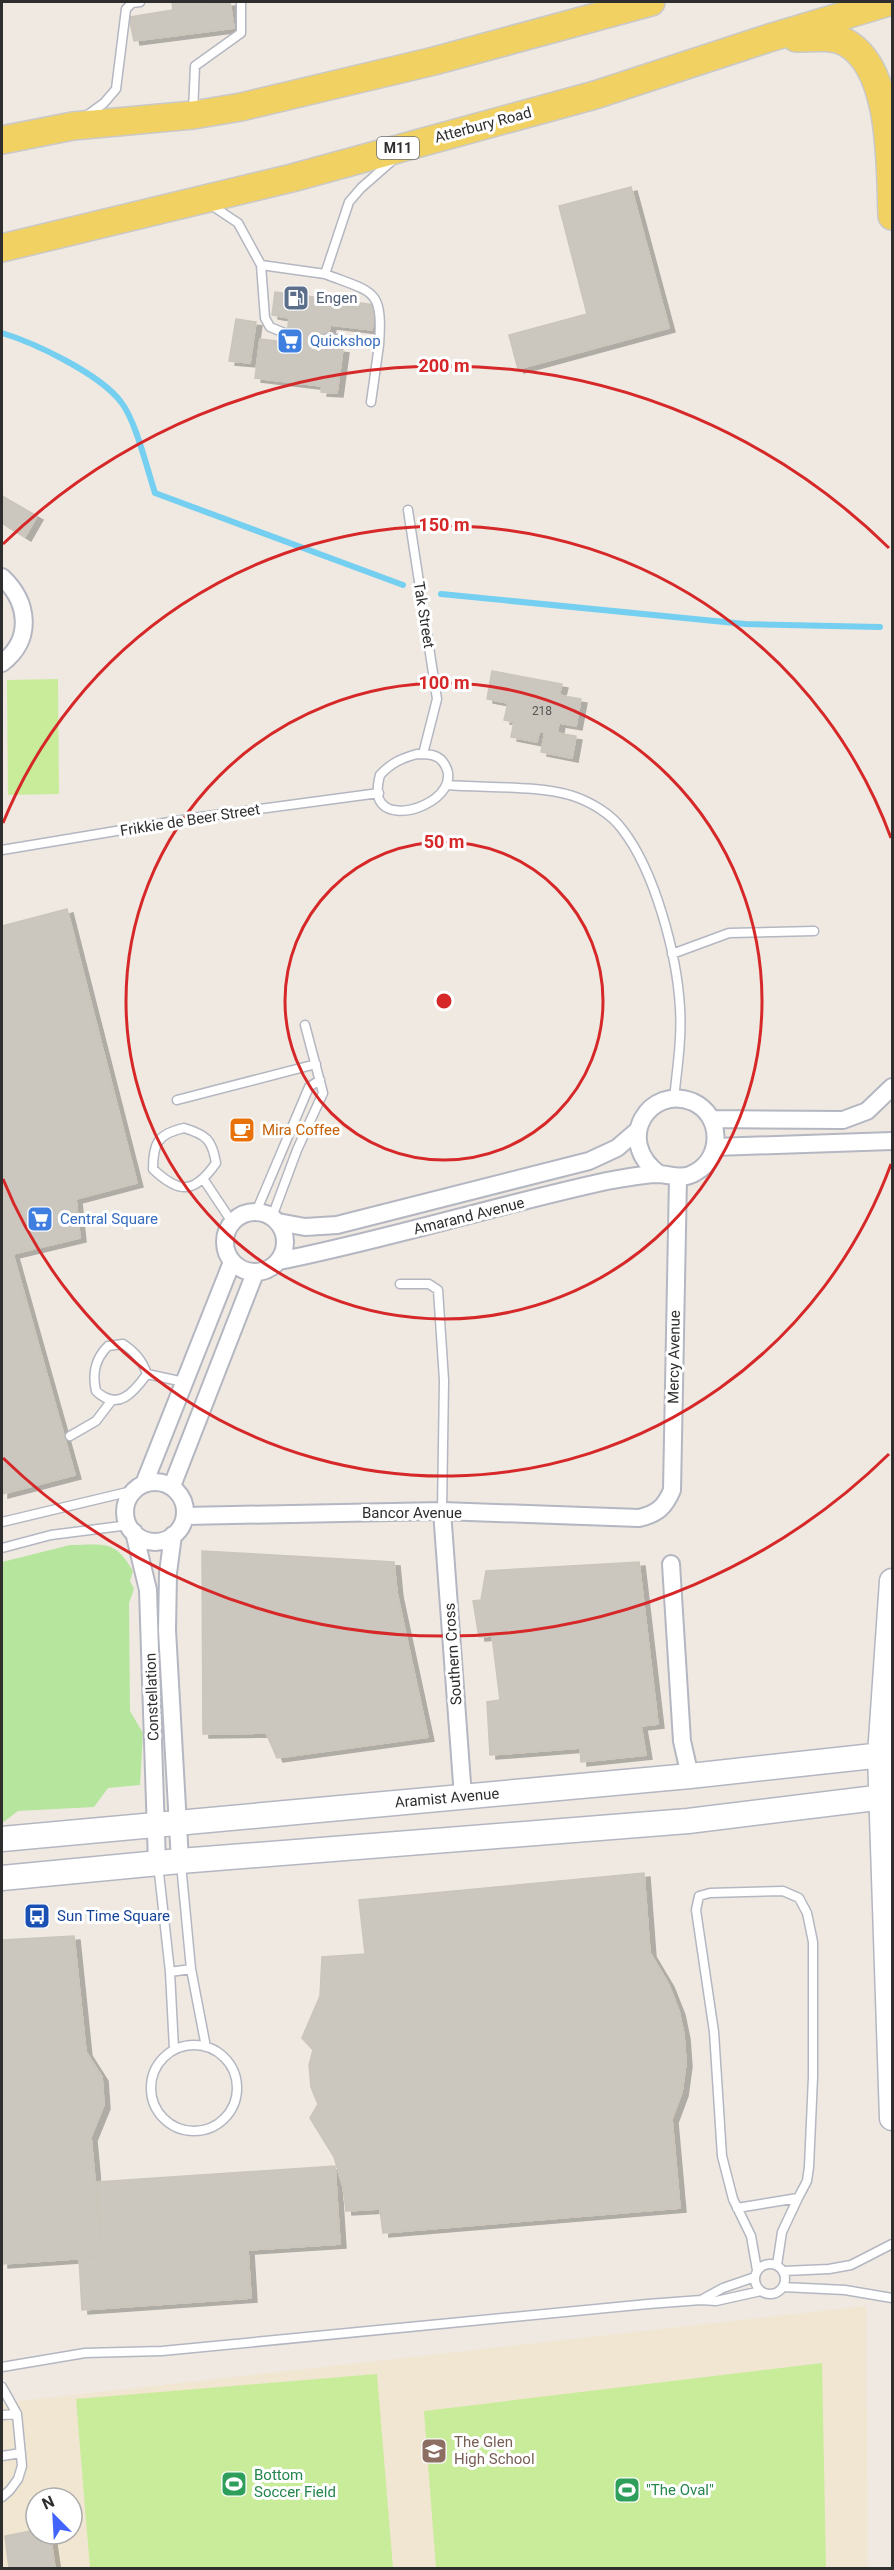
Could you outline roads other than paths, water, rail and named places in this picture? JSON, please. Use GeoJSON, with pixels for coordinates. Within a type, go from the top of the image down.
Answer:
{"type":"FeatureCollection","features":[{"type":"Feature","properties":{"kind":"main road"},"geometry":{"type":"LineString","coordinates":[[2,140],[73,126],[193,115],[241,107],[434,61],[651,2]]}},
{"type":"Feature","properties":{"kind":"main road","name":"Atterbury Road"},"geometry":{"type":"LineString","coordinates":[[2,248],[202,200],[595,95],[766,39],[889,2]]}},
{"type":"Feature","properties":{"kind":"main road"},"geometry":{"type":"LineString","coordinates":[[766,39],[830,38],[843,41],[856,48],[866,59],[886,113],[892,216]]}},
{"type":"Feature","properties":{"kind":"street"},"geometry":{"type":"LineString","coordinates":[[2,577],[16,593],[25,616],[25,625],[17,647],[2,663]]}},
{"type":"Feature","properties":{"kind":"street"},"geometry":{"type":"LineString","coordinates":[[711,1119],[843,1120],[867,1111],[892,1087]]}},
{"type":"Feature","properties":{"kind":"street"},"geometry":{"type":"LineString","coordinates":[[674,1099],[695,1103],[711,1119],[716,1137],[712,1157],[698,1172],[678,1178],[659,1174],[648,1166],[640,1155],[637,1143],[638,1130],[643,1118],[651,1108],[674,1099]]}},
{"type":"Feature","properties":{"kind":"street","name":"Amarand Avenue"},"geometry":{"type":"LineString","coordinates":[[275,1220],[305,1227],[337,1225],[589,1161],[618,1148],[638,1130]]}},
{"type":"Feature","properties":{"kind":"street"},"geometry":{"type":"LineString","coordinates":[[715,1147],[892,1141]]}},
{"type":"Feature","properties":{"kind":"street","name":"Amarand Avenue"},"geometry":{"type":"LineString","coordinates":[[279,1261],[329,1251],[608,1181],[659,1174]]}},
{"type":"Feature","properties":{"kind":"street","name":"Mercy Avenue"},"geometry":{"type":"LineString","coordinates":[[639,1518],[658,1511],[667,1503],[672,1490],[678,1178]]}},
{"type":"Feature","properties":{"kind":"street"},"geometry":{"type":"LineString","coordinates":[[256,1212],[275,1220],[285,1237],[285,1246],[279,1261],[272,1267],[255,1273],[246,1272],[232,1262],[227,1255],[225,1238],[232,1222],[247,1213],[256,1212]]}},
{"type":"Feature","properties":{"kind":"street"},"geometry":{"type":"LineString","coordinates":[[140,1487],[153,1482],[172,1486],[183,1499],[185,1516],[183,1524],[173,1535],[159,1541],[150,1541],[131,1529],[126,1506],[140,1487],[232,1262]]}},
{"type":"Feature","properties":{"kind":"street"},"geometry":{"type":"LineString","coordinates":[[172,1486],[255,1273]]}},
{"type":"Feature","properties":{"kind":"street","name":"Bancor Avenue"},"geometry":{"type":"LineString","coordinates":[[185,1516],[442,1511],[639,1518]]}},
{"type":"Feature","properties":{"kind":"street","name":"Southern Cross"},"geometry":{"type":"LineString","coordinates":[[442,1511],[463,1797]]}},
{"type":"Feature","properties":{"kind":"street","name":"Constellation"},"geometry":{"type":"LineString","coordinates":[[131,1529],[148,1590],[168,1823],[169,1862]]}},
{"type":"Feature","properties":{"kind":"street","name":"Constellation"},"geometry":{"type":"LineString","coordinates":[[169,1862],[167,1630],[168,1573],[173,1535]]}},
{"type":"Feature","properties":{"kind":"street"},"geometry":{"type":"LineString","coordinates":[[671,1564],[682,1741],[690,1776]]}},
{"type":"Feature","properties":{"kind":"street"},"geometry":{"type":"LineString","coordinates":[[892,1581],[886,1754],[892,2118]]}},
{"type":"Feature","properties":{"kind":"street","name":"Aramist Avenue"},"geometry":{"type":"LineString","coordinates":[[2,1839],[690,1776],[886,1754]]}},
{"type":"Feature","properties":{"kind":"street"},"geometry":{"type":"LineString","coordinates":[[2,1878],[169,1862],[688,1821],[887,1797]]}},
{"type":"Feature","properties":{"kind":"lane"},"geometry":{"type":"LineString","coordinates":[[73,126],[104,103],[116,89],[126,9],[132,3],[141,2]]}},
{"type":"Feature","properties":{"kind":"lane"},"geometry":{"type":"LineString","coordinates":[[193,115],[195,66],[241,33],[241,2]]}},
{"type":"Feature","properties":{"kind":"lane"},"geometry":{"type":"LineString","coordinates":[[325,274],[349,202],[407,146]]}},
{"type":"Feature","properties":{"kind":"lane"},"geometry":{"type":"LineString","coordinates":[[202,200],[238,223],[261,265],[265,318],[270,327],[287,334]]}},
{"type":"Feature","properties":{"kind":"lane"},"geometry":{"type":"LineString","coordinates":[[261,265],[325,274],[369,291],[376,297],[380,320],[379,345],[370,402]]}},
{"type":"Feature","properties":{"kind":"lane"},"geometry":{"type":"LineString","coordinates":[[328,338],[379,345]]}},
{"type":"Feature","properties":{"kind":"lane","name":"Tak Street"},"geometry":{"type":"LineString","coordinates":[[408,510],[437,699],[423,754]]}},
{"type":"Feature","properties":{"kind":"lane"},"geometry":{"type":"LineString","coordinates":[[423,754],[433,754],[442,761],[448,771],[447,785],[436,798],[424,806],[395,811],[386,806],[379,798],[380,776],[388,766],[401,759],[423,754]]}},
{"type":"Feature","properties":{"kind":"lane"},"geometry":{"type":"LineString","coordinates":[[447,785],[531,790],[571,796],[597,808],[622,829],[651,879],[672,954],[680,1007],[679,1052],[674,1099]]}},
{"type":"Feature","properties":{"kind":"lane","name":"Frikkie de Beer Street"},"geometry":{"type":"LineString","coordinates":[[2,850],[200,817],[379,793]]}},
{"type":"Feature","properties":{"kind":"lane"},"geometry":{"type":"LineString","coordinates":[[672,954],[729,933],[814,931]]}},
{"type":"Feature","properties":{"kind":"lane"},"geometry":{"type":"LineString","coordinates":[[275,1220],[297,1150],[323,1093],[305,1026]]}},
{"type":"Feature","properties":{"kind":"lane"},"geometry":{"type":"LineString","coordinates":[[177,1100],[316,1064]]}},
{"type":"Feature","properties":{"kind":"lane"},"geometry":{"type":"LineString","coordinates":[[256,1212],[309,1087],[320,1080]]}},
{"type":"Feature","properties":{"kind":"lane"},"geometry":{"type":"LineString","coordinates":[[184,1128],[208,1139],[213,1147],[216,1163],[204,1180],[188,1187],[170,1185],[153,1169],[153,1150],[161,1137],[171,1131],[184,1128]]}},
{"type":"Feature","properties":{"kind":"lane"},"geometry":{"type":"LineString","coordinates":[[204,1180],[232,1222]]}},
{"type":"Feature","properties":{"kind":"lane"},"geometry":{"type":"LineString","coordinates":[[400,1284],[429,1284],[438,1290],[444,1380],[442,1511]]}},
{"type":"Feature","properties":{"kind":"lane"},"geometry":{"type":"LineString","coordinates":[[123,1344],[134,1351],[142,1361],[147,1374],[124,1399],[102,1398],[96,1391],[94,1367],[99,1355],[108,1346],[123,1344]]}},
{"type":"Feature","properties":{"kind":"lane"},"geometry":{"type":"LineString","coordinates":[[147,1374],[184,1382]]}},
{"type":"Feature","properties":{"kind":"lane"},"geometry":{"type":"LineString","coordinates":[[70,1436],[96,1421],[112,1400]]}},
{"type":"Feature","properties":{"kind":"lane"},"geometry":{"type":"LineString","coordinates":[[2,1522],[140,1487]]}},
{"type":"Feature","properties":{"kind":"lane"},"geometry":{"type":"LineString","coordinates":[[2,1548],[51,1535],[131,1529]]}},
{"type":"Feature","properties":{"kind":"lane"},"geometry":{"type":"LineString","coordinates":[[169,1862],[206,2047]]}},
{"type":"Feature","properties":{"kind":"lane"},"geometry":{"type":"LineString","coordinates":[[169,1862],[170,1972],[174,2049]]}},
{"type":"Feature","properties":{"kind":"lane"},"geometry":{"type":"LineString","coordinates":[[701,2300],[756,2274],[770,2263],[784,2271],[785,2280],[783,2287],[777,2293],[768,2294],[756,2285],[756,2274],[751,2236],[737,2208],[722,2156],[714,2032],[696,1901],[699,1896],[710,1893],[783,1891],[799,1898],[807,1913],[813,1942],[813,2077],[809,2167],[807,2181],[782,2232],[777,2265]]}},
{"type":"Feature","properties":{"kind":"lane"},"geometry":{"type":"LineString","coordinates":[[170,1972],[191,1969]]}},
{"type":"Feature","properties":{"kind":"lane"},"geometry":{"type":"LineString","coordinates":[[196,2045],[206,2047],[226,2059],[232,2068],[237,2090],[230,2112],[223,2121],[202,2131],[180,2130],[160,2117],[154,2108],[150,2085],[152,2074],[157,2064],[174,2049],[196,2045]]}},
{"type":"Feature","properties":{"kind":"lane"},"geometry":{"type":"LineString","coordinates":[[737,2208],[773,2204],[798,2198]]}},
{"type":"Feature","properties":{"kind":"lane"},"geometry":{"type":"LineString","coordinates":[[784,2271],[829,2269],[851,2265],[892,2244]]}},
{"type":"Feature","properties":{"kind":"lane"},"geometry":{"type":"LineString","coordinates":[[783,2287],[845,2290],[892,2298]]}},
{"type":"Feature","properties":{"kind":"lane"},"geometry":{"type":"LineString","coordinates":[[2,2367],[85,2353],[208,2347],[701,2300],[716,2301],[761,2291]]}},
{"type":"Feature","properties":{"kind":"lane"},"geometry":{"type":"LineString","coordinates":[[2,2387],[17,2414],[22,2466],[18,2479],[2,2497]]}},
{"type":"Feature","properties":{"kind":"lane"},"geometry":{"type":"LineString","coordinates":[[2,2415],[17,2414]]}},
{"type":"Feature","properties":{"kind":"lane"},"geometry":{"type":"LineString","coordinates":[[2,2456],[21,2453]]}},
{"type":"Feature","properties":{"kind":"waterway"},"geometry":{"type":"LineString","coordinates":[[2,333],[32,344],[83,370],[111,391],[121,402],[132,421],[155,493],[403,585]]}},
{"type":"Feature","properties":{"kind":"waterway"},"geometry":{"type":"LineString","coordinates":[[441,594],[745,624],[880,627]]}},
{"type":"Feature","properties":{"kind":"place","name":"Engen"},"geometry":{"type":"Point","coordinates":[296,298]}},
{"type":"Feature","properties":{"kind":"place","name":"Quickshop"},"geometry":{"type":"Point","coordinates":[290,341]}},
{"type":"Feature","properties":{"kind":"place","name":"Mira Coffee"},"geometry":{"type":"Point","coordinates":[242,1130]}},
{"type":"Feature","properties":{"kind":"place","name":"Central Square"},"geometry":{"type":"Point","coordinates":[40,1219]}},
{"type":"Feature","properties":{"kind":"place","name":"Sun Time Square"},"geometry":{"type":"Point","coordinates":[37,1916]}},
{"type":"Feature","properties":{"kind":"place","name":"The Glen High School"},"geometry":{"type":"Point","coordinates":[434,2451]}},
{"type":"Feature","properties":{"kind":"place","name":"Bottom Soccer Field"},"geometry":{"type":"Point","coordinates":[234,2484]}},
{"type":"Feature","properties":{"kind":"place","name":"\"The Oval\""},"geometry":{"type":"Point","coordinates":[627,2490]}}]}
